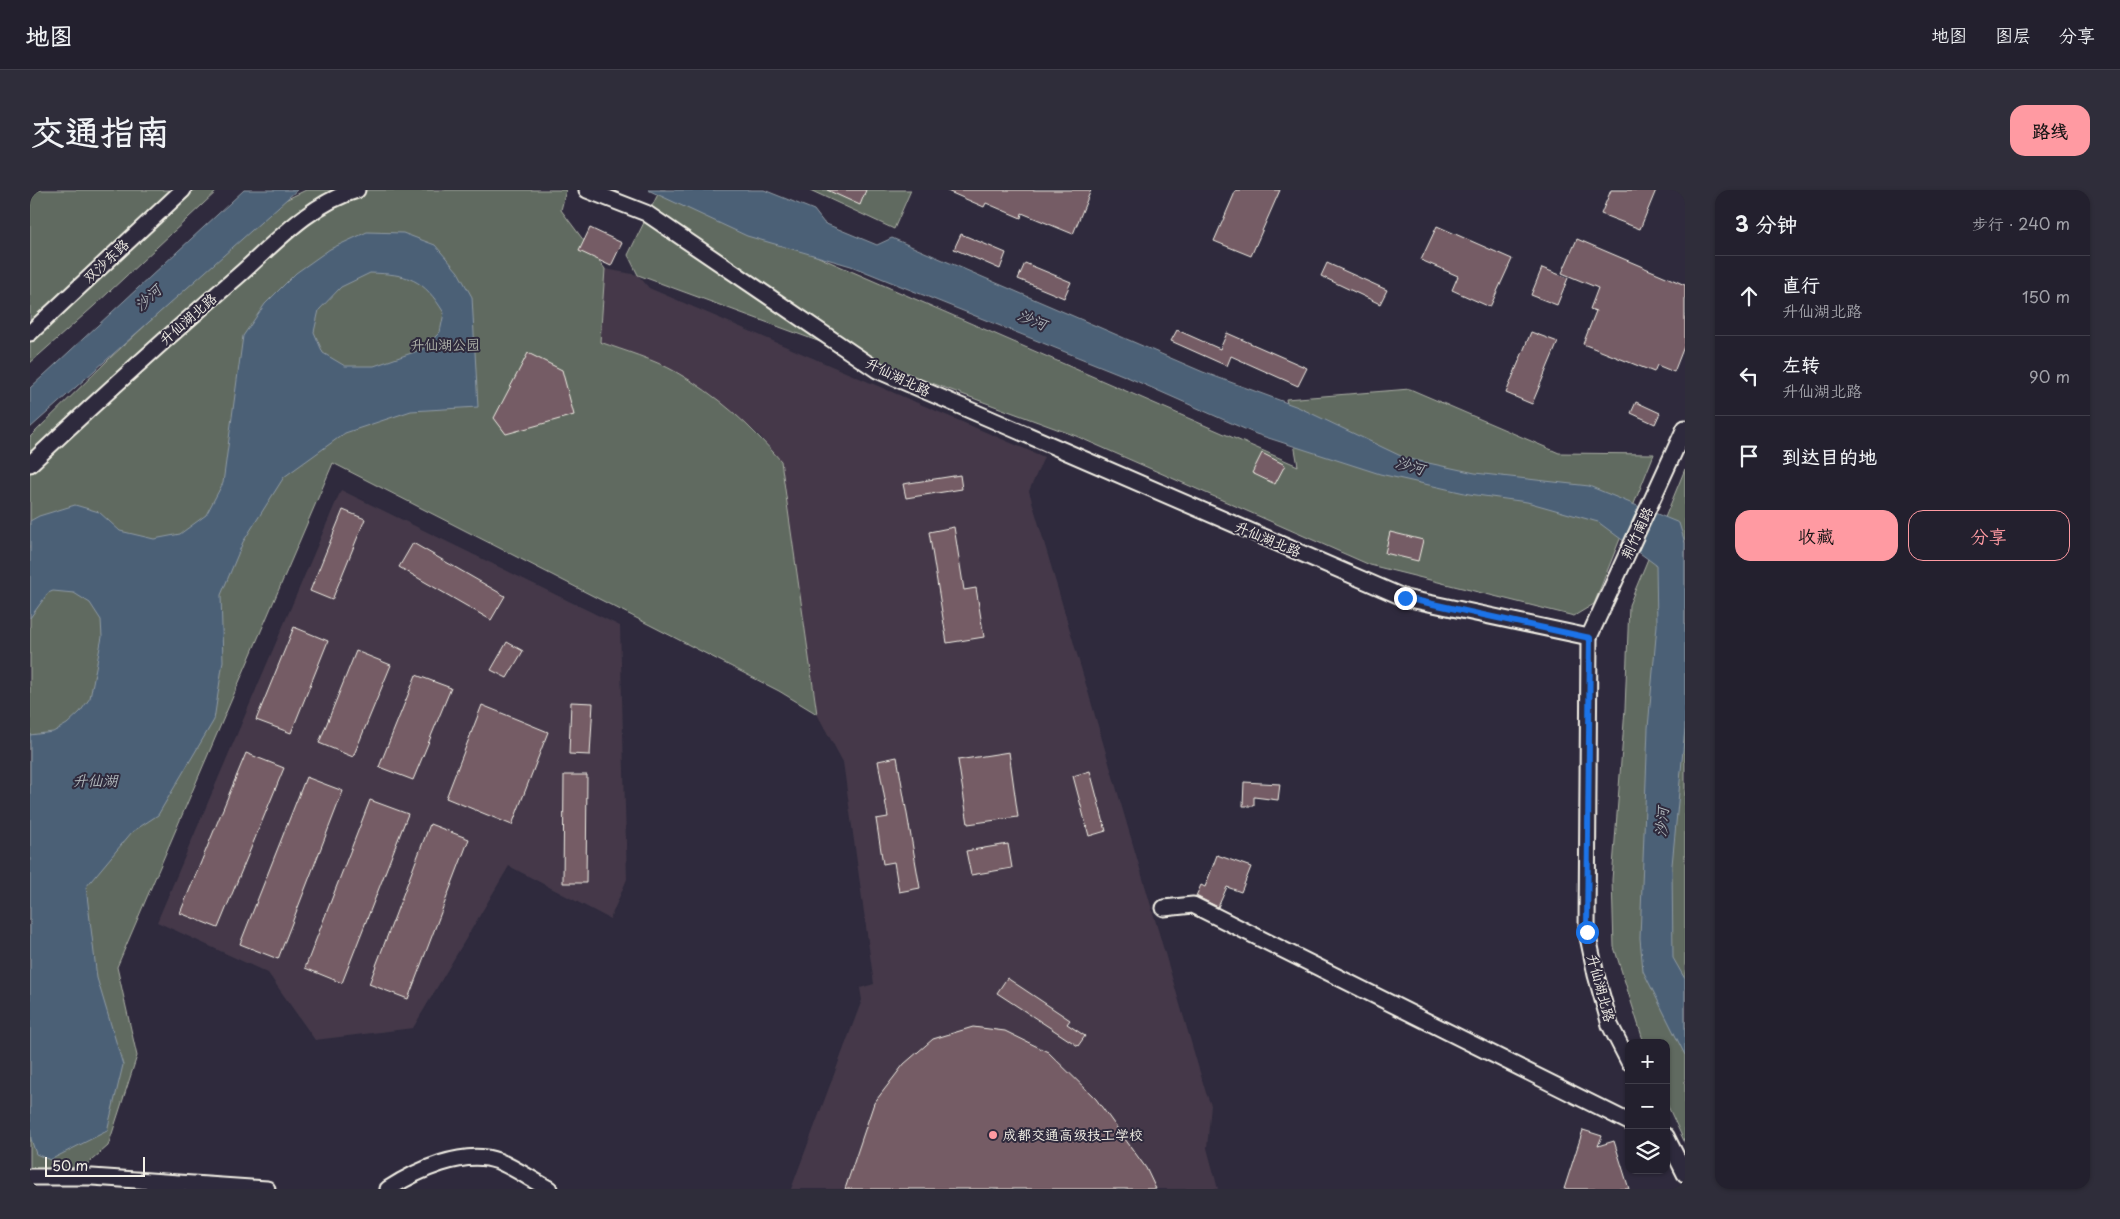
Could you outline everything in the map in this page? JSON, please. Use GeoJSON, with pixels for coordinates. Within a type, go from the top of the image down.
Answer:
{"type":"FeatureCollection","features":[{"type":"Feature","properties":{"kind":"street","name":"双沙东路"},"geometry":{"type":"LineString","coordinates":[[30,333],[182,190]]}},
{"type":"Feature","properties":{"kind":"street","name":"升仙湖北路"},"geometry":{"type":"LineString","coordinates":[[30,464],[134,365],[310,214],[344,194],[357,190]]}},
{"type":"Feature","properties":{"kind":"street","name":"升仙湖北路"},"geometry":{"type":"LineString","coordinates":[[587,190],[646,213],[877,370],[1405,598],[1590,638],[1587,932],[1596,975],[1610,1025],[1625,1054]]}},
{"type":"Feature","properties":{"kind":"street","name":"荆竹南路"},"geometry":{"type":"LineString","coordinates":[[1590,638],[1685,428]]}},
{"type":"Feature","properties":{"kind":"street"},"geometry":{"type":"LineString","coordinates":[[1164,908],[1193,905],[1625,1120]]}},
{"type":"Feature","properties":{"kind":"street"},"geometry":{"type":"LineString","coordinates":[[1670,1145],[1685,1174]]}},
{"type":"Feature","properties":{"kind":"street"},"geometry":{"type":"LineString","coordinates":[[388,1189],[421,1170],[473,1157],[497,1160],[549,1189]]}},
{"type":"Feature","properties":{"kind":"street"},"geometry":{"type":"LineString","coordinates":[[30,1177],[92,1177],[267,1189]]}},
{"type":"Feature","properties":{"kind":"shaded area"},"geometry":{"type":"Polygon","coordinates":[[[605,269],[638,275],[649,288],[1044,457],[1029,491],[1211,1105],[1207,1148],[1218,1189],[791,1189],[862,1000],[860,988],[874,984],[843,762],[817,714],[781,461],[759,435],[712,395],[675,371],[600,342],[605,269]]]}},
{"type":"Feature","properties":{"kind":"shaded area"},"geometry":{"type":"Polygon","coordinates":[[[341,490],[620,626],[627,879],[610,919],[509,866],[413,1028],[315,1040],[268,973],[157,922],[341,490]]]}},
{"type":"Feature","properties":{"kind":"green space"},"geometry":{"type":"Polygon","coordinates":[[[30,190],[218,190],[30,363],[30,190]]]}},
{"type":"Feature","properties":{"kind":"green space","name":"升仙湖公园"},"geometry":{"type":"Polygon","coordinates":[[[306,190],[566,190],[561,210],[605,269],[600,342],[658,363],[691,381],[732,412],[781,461],[817,714],[779,691],[333,463],[117,967],[137,1056],[108,1146],[84,1167],[30,1169],[30,437],[110,358],[277,204],[306,190]]]}},
{"type":"Feature","properties":{"kind":"green space"},"geometry":{"type":"Polygon","coordinates":[[[660,190],[665,190],[1298,466],[1286,399],[1410,389],[1559,453],[1654,454],[1594,604],[1574,616],[1370,565],[1076,436],[638,275],[628,255],[660,190]]]}},
{"type":"Feature","properties":{"kind":"green space"},"geometry":{"type":"Polygon","coordinates":[[[810,190],[911,190],[894,229],[810,190]]]}},
{"type":"Feature","properties":{"kind":"green space"},"geometry":{"type":"Polygon","coordinates":[[[1685,469],[1685,1143],[1670,1111],[1670,1039],[1643,1039],[1614,947],[1612,880],[1625,709],[1629,605],[1685,469]]]}},
{"type":"Feature","properties":{"kind":"water","name":"沙河"},"geometry":{"type":"Polygon","coordinates":[[[244,190],[297,190],[30,428],[30,388],[244,190]]]}},
{"type":"Feature","properties":{"kind":"water","name":"沙河"},"geometry":{"type":"Polygon","coordinates":[[[648,190],[764,190],[814,210],[824,223],[877,245],[892,238],[1203,372],[1298,407],[1405,458],[1475,473],[1589,486],[1679,523],[1685,543],[1685,729],[1672,865],[1673,958],[1685,979],[1685,1055],[1643,971],[1640,938],[1648,728],[1657,625],[1656,565],[1598,522],[1527,502],[1469,494],[1380,474],[1256,434],[1125,376],[851,266],[747,236],[648,190]]]}},
{"type":"Feature","properties":{"kind":"water","name":"升仙湖"},"geometry":{"type":"Polygon","coordinates":[[[367,232],[403,233],[435,245],[458,272],[472,297],[478,407],[411,411],[345,433],[284,477],[243,542],[221,595],[223,661],[214,720],[158,815],[132,832],[86,887],[97,978],[123,1065],[107,1131],[50,1160],[36,1154],[31,1139],[30,735],[53,732],[67,724],[80,712],[90,698],[102,637],[101,620],[90,603],[74,593],[53,591],[48,593],[30,618],[30,521],[39,516],[75,505],[99,512],[120,531],[154,539],[180,534],[206,515],[223,483],[243,336],[265,304],[296,273],[330,249],[367,232]],[[370,273],[341,287],[319,310],[314,332],[323,353],[345,366],[374,366],[423,349],[440,332],[444,313],[429,293],[422,286],[405,277],[370,273]]]}},
{"type":"Feature","properties":{"kind":"building"},"geometry":{"type":"Polygon","coordinates":[[[827,190],[866,190],[860,205],[827,190]]]}},
{"type":"Feature","properties":{"kind":"building"},"geometry":{"type":"Polygon","coordinates":[[[945,190],[1091,190],[1073,234],[1022,213],[1021,218],[986,203],[984,207],[945,190]]]}},
{"type":"Feature","properties":{"kind":"building"},"geometry":{"type":"Polygon","coordinates":[[[1236,190],[1280,190],[1251,256],[1214,241],[1236,190]]]}},
{"type":"Feature","properties":{"kind":"building"},"geometry":{"type":"Polygon","coordinates":[[[1611,190],[1656,190],[1640,229],[1601,214],[1611,190]]]}},
{"type":"Feature","properties":{"kind":"building"},"geometry":{"type":"Polygon","coordinates":[[[1437,226],[1512,259],[1490,307],[1452,290],[1458,276],[1421,260],[1437,226]]]}},
{"type":"Feature","properties":{"kind":"building"},"geometry":{"type":"Polygon","coordinates":[[[590,228],[622,243],[611,266],[579,251],[590,228]]]}},
{"type":"Feature","properties":{"kind":"building"},"geometry":{"type":"Polygon","coordinates":[[[961,234],[1006,253],[1000,269],[954,249],[961,234]]]}},
{"type":"Feature","properties":{"kind":"building"},"geometry":{"type":"Polygon","coordinates":[[[1577,239],[1685,285],[1685,344],[1674,372],[1657,365],[1654,372],[1583,344],[1596,311],[1590,309],[1598,288],[1562,273],[1577,239]]]}},
{"type":"Feature","properties":{"kind":"building"},"geometry":{"type":"Polygon","coordinates":[[[1025,263],[1071,282],[1064,298],[1018,279],[1025,263]]]}},
{"type":"Feature","properties":{"kind":"building"},"geometry":{"type":"Polygon","coordinates":[[[1327,263],[1387,290],[1380,304],[1321,276],[1327,263]]]}},
{"type":"Feature","properties":{"kind":"building"},"geometry":{"type":"Polygon","coordinates":[[[1542,268],[1568,278],[1557,305],[1531,295],[1542,268]]]}},
{"type":"Feature","properties":{"kind":"building"},"geometry":{"type":"Polygon","coordinates":[[[1177,330],[1220,349],[1227,333],[1307,368],[1298,386],[1231,356],[1227,366],[1171,341],[1177,330]]]}},
{"type":"Feature","properties":{"kind":"building"},"geometry":{"type":"Polygon","coordinates":[[[1531,332],[1558,342],[1532,404],[1506,393],[1531,332]]]}},
{"type":"Feature","properties":{"kind":"building"},"geometry":{"type":"Polygon","coordinates":[[[528,353],[562,370],[574,415],[506,434],[494,418],[528,353]]]}},
{"type":"Feature","properties":{"kind":"building"},"geometry":{"type":"Polygon","coordinates":[[[1636,402],[1660,413],[1655,424],[1631,413],[1636,402]]]}},
{"type":"Feature","properties":{"kind":"building"},"geometry":{"type":"Polygon","coordinates":[[[1262,453],[1285,465],[1275,484],[1252,473],[1262,453]]]}},
{"type":"Feature","properties":{"kind":"building"},"geometry":{"type":"Polygon","coordinates":[[[960,475],[962,489],[906,498],[903,484],[960,475]]]}},
{"type":"Feature","properties":{"kind":"building"},"geometry":{"type":"Polygon","coordinates":[[[343,510],[365,519],[332,600],[310,591],[343,510]]]}},
{"type":"Feature","properties":{"kind":"building"},"geometry":{"type":"Polygon","coordinates":[[[954,527],[964,590],[976,588],[984,637],[947,643],[929,532],[954,527]]]}},
{"type":"Feature","properties":{"kind":"building"},"geometry":{"type":"Polygon","coordinates":[[[1390,532],[1423,540],[1418,561],[1385,553],[1390,532]]]}},
{"type":"Feature","properties":{"kind":"building"},"geometry":{"type":"Polygon","coordinates":[[[413,543],[505,596],[491,620],[399,567],[413,543]]]}},
{"type":"Feature","properties":{"kind":"building"},"geometry":{"type":"Polygon","coordinates":[[[294,627],[328,641],[291,733],[256,720],[294,627]]]}},
{"type":"Feature","properties":{"kind":"building"},"geometry":{"type":"Polygon","coordinates":[[[507,642],[523,651],[507,678],[491,670],[507,642]]]}},
{"type":"Feature","properties":{"kind":"building"},"geometry":{"type":"Polygon","coordinates":[[[356,651],[391,665],[353,757],[319,743],[356,651]]]}},
{"type":"Feature","properties":{"kind":"building"},"geometry":{"type":"Polygon","coordinates":[[[416,675],[451,688],[413,780],[379,767],[416,675]]]}},
{"type":"Feature","properties":{"kind":"building"},"geometry":{"type":"Polygon","coordinates":[[[571,702],[593,703],[590,755],[569,754],[571,702]]]}},
{"type":"Feature","properties":{"kind":"building"},"geometry":{"type":"Polygon","coordinates":[[[482,705],[548,732],[512,825],[446,798],[482,705]]]}},
{"type":"Feature","properties":{"kind":"building"},"geometry":{"type":"Polygon","coordinates":[[[1009,752],[1018,817],[968,824],[958,760],[1009,752]]]}},
{"type":"Feature","properties":{"kind":"building"},"geometry":{"type":"Polygon","coordinates":[[[246,753],[284,768],[218,928],[180,913],[246,753]]]}},
{"type":"Feature","properties":{"kind":"building"},"geometry":{"type":"Polygon","coordinates":[[[897,757],[920,888],[899,892],[894,862],[883,864],[876,819],[888,817],[878,761],[897,757]]]}},
{"type":"Feature","properties":{"kind":"building"},"geometry":{"type":"Polygon","coordinates":[[[1090,771],[1106,831],[1089,836],[1073,776],[1090,771]]]}},
{"type":"Feature","properties":{"kind":"building"},"geometry":{"type":"Polygon","coordinates":[[[564,775],[587,775],[586,883],[563,883],[564,775]]]}},
{"type":"Feature","properties":{"kind":"building"},"geometry":{"type":"Polygon","coordinates":[[[306,777],[343,791],[278,959],[240,944],[306,777]]]}},
{"type":"Feature","properties":{"kind":"building"},"geometry":{"type":"Polygon","coordinates":[[[1244,782],[1280,784],[1278,800],[1254,797],[1254,806],[1243,806],[1244,782]]]}},
{"type":"Feature","properties":{"kind":"building"},"geometry":{"type":"Polygon","coordinates":[[[370,800],[408,814],[342,983],[305,968],[370,800]]]}},
{"type":"Feature","properties":{"kind":"building"},"geometry":{"type":"Polygon","coordinates":[[[430,824],[469,839],[408,999],[369,984],[430,824]]]}},
{"type":"Feature","properties":{"kind":"building"},"geometry":{"type":"Polygon","coordinates":[[[1008,844],[1012,868],[971,875],[966,851],[1008,844]]]}},
{"type":"Feature","properties":{"kind":"building"},"geometry":{"type":"Polygon","coordinates":[[[1217,855],[1251,867],[1241,892],[1227,887],[1218,907],[1196,896],[1201,885],[1205,887],[1217,855]]]}},
{"type":"Feature","properties":{"kind":"building"},"geometry":{"type":"Polygon","coordinates":[[[1007,978],[1070,1020],[1067,1024],[1085,1036],[1078,1046],[997,993],[1007,978]]]}},
{"type":"Feature","properties":{"kind":"building","name":"成都交通高级技工学校"},"geometry":{"type":"Polygon","coordinates":[[[973,1027],[1005,1031],[1048,1052],[1096,1099],[1146,1168],[1156,1189],[845,1189],[874,1103],[904,1064],[933,1039],[973,1027]]]}},
{"type":"Feature","properties":{"kind":"building"},"geometry":{"type":"Polygon","coordinates":[[[1583,1130],[1602,1136],[1598,1146],[1614,1141],[1629,1189],[1564,1189],[1583,1130]]]}},
{"type":"Feature","properties":{"kind":"place","name":"成都交通高级技工学校"},"geometry":{"type":"Point","coordinates":[993,1135]}},
{"type":"Feature","properties":{"kind":"route"},"geometry":{"type":"LineString","coordinates":[[1405,598],[1590,638],[1587,932]]}}]}
